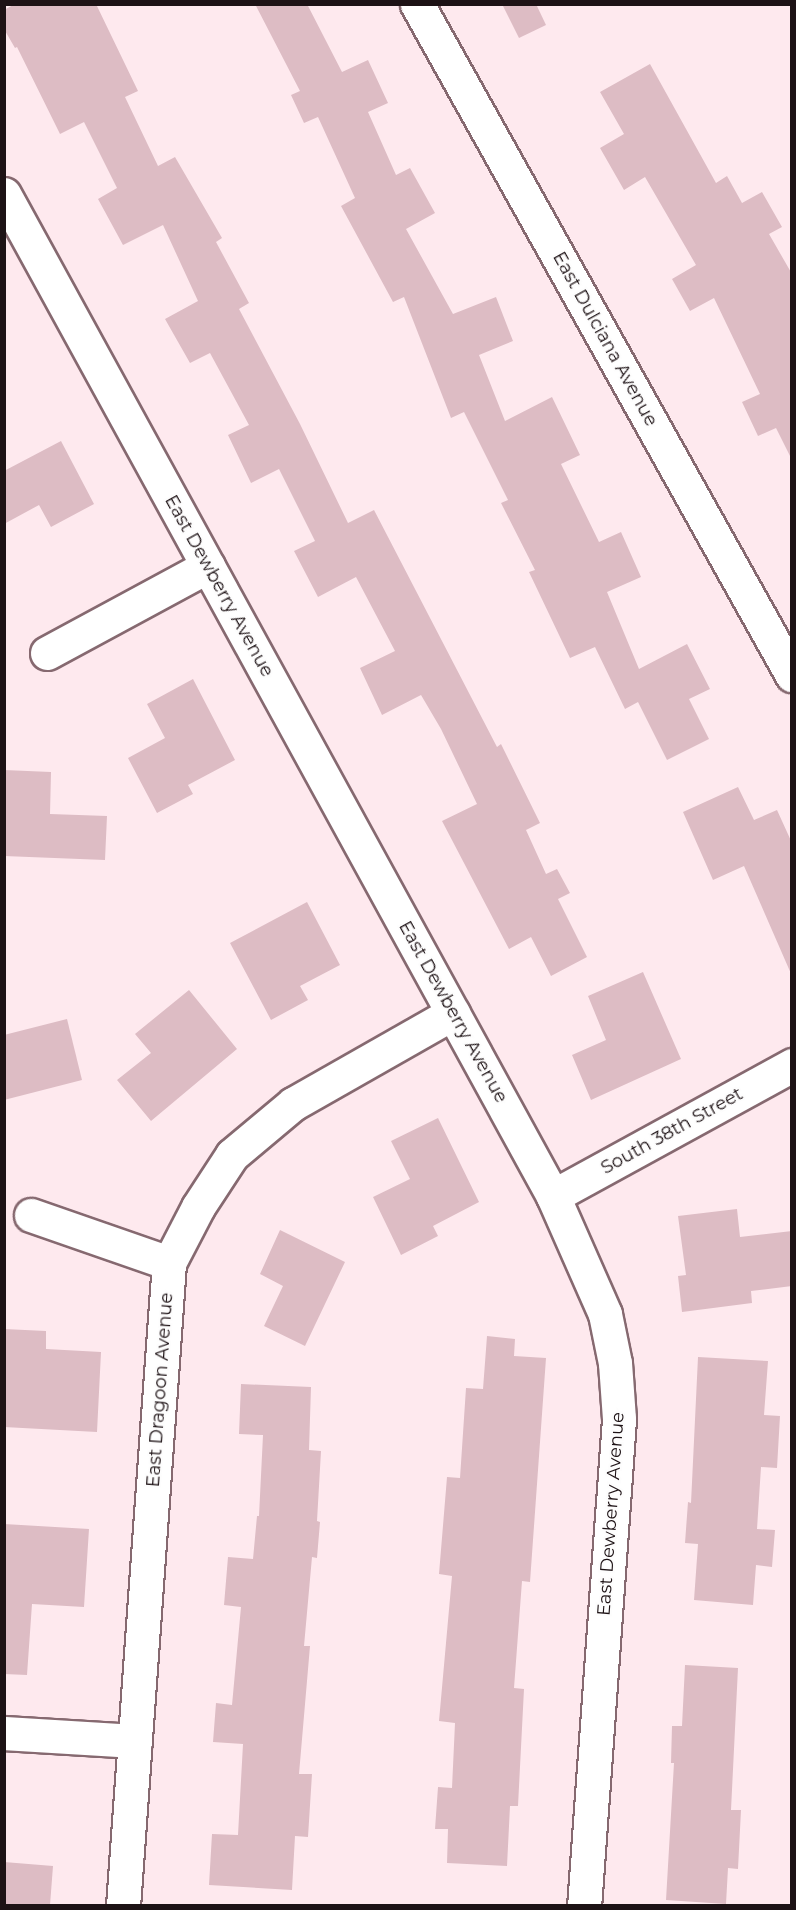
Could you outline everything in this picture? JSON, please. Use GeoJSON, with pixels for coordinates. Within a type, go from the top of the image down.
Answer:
{"type":"FeatureCollection","features":[{"type":"Feature","properties":{"kind":"street","name":"East Dulciana Avenue"},"geometry":{"type":"LineString","coordinates":[[417,4],[792,675]]}},
{"type":"Feature","properties":{"kind":"street","name":"East Dewberry Avenue"},"geometry":{"type":"LineString","coordinates":[[4,194],[554,1196],[605,1314],[615,1363],[619,1419],[584,1905]]}},
{"type":"Feature","properties":{"kind":"street"},"geometry":{"type":"LineString","coordinates":[[47,653],[208,566]]}},
{"type":"Feature","properties":{"kind":"street","name":"East Dragoon Avenue"},"geometry":{"type":"LineString","coordinates":[[123,1905],[169,1263],[198,1207],[232,1155],[293,1104],[453,1013]]}},
{"type":"Feature","properties":{"kind":"street","name":"South 38th Street"},"geometry":{"type":"LineString","coordinates":[[554,1196],[792,1065]]}},
{"type":"Feature","properties":{"kind":"street"},"geometry":{"type":"LineString","coordinates":[[31,1215],[169,1263]]}},
{"type":"Feature","properties":{"kind":"street"},"geometry":{"type":"LineString","coordinates":[[4,1733],[135,1741]]}},
{"type":"Feature","properties":{"kind":"building"},"geometry":{"type":"Polygon","coordinates":[[[15,4],[96,4],[138,91],[125,97],[158,166],[175,157],[222,238],[216,242],[249,303],[239,309],[300,424],[348,523],[374,510],[497,747],[501,744],[540,823],[526,830],[546,874],[557,869],[570,893],[558,899],[587,957],[551,976],[531,937],[509,949],[442,821],[477,804],[441,729],[421,695],[382,715],[360,668],[395,651],[356,577],[318,597],[294,551],[315,541],[279,469],[251,483],[228,435],[249,425],[210,353],[190,363],[165,319],[198,301],[163,225],[123,245],[98,199],[117,188],[84,122],[60,134],[17,47],[15,48],[4,29],[4,10],[15,4]]]}},
{"type":"Feature","properties":{"kind":"building"},"geometry":{"type":"Polygon","coordinates":[[[255,4],[307,4],[342,72],[368,60],[388,103],[368,112],[396,175],[410,168],[435,213],[406,229],[453,314],[496,297],[513,341],[479,355],[505,421],[552,397],[580,455],[561,464],[599,542],[621,532],[641,577],[607,592],[639,669],[687,644],[710,689],[689,699],[709,739],[667,760],[638,702],[625,709],[595,647],[570,658],[529,572],[535,570],[501,503],[508,500],[464,412],[451,418],[404,297],[393,302],[341,206],[355,198],[318,117],[304,123],[291,95],[300,91],[255,4]]]}},
{"type":"Feature","properties":{"kind":"building"},"geometry":{"type":"Polygon","coordinates":[[[502,4],[536,4],[546,25],[519,38],[502,4]]]}},
{"type":"Feature","properties":{"kind":"building"},"geometry":{"type":"Polygon","coordinates":[[[650,64],[716,183],[727,176],[742,203],[762,192],[782,227],[769,234],[792,274],[792,460],[776,428],[758,436],[742,402],[760,394],[714,298],[690,311],[672,279],[696,265],[645,177],[624,190],[600,148],[624,134],[600,92],[650,64]]]}},
{"type":"Feature","properties":{"kind":"building"},"geometry":{"type":"Polygon","coordinates":[[[61,441],[94,504],[51,527],[39,505],[4,524],[4,471],[61,441]]]}},
{"type":"Feature","properties":{"kind":"building"},"geometry":{"type":"Polygon","coordinates":[[[193,679],[235,760],[188,785],[193,794],[157,813],[128,758],[165,738],[147,704],[193,679]]]}},
{"type":"Feature","properties":{"kind":"building"},"geometry":{"type":"Polygon","coordinates":[[[4,770],[51,772],[50,814],[107,816],[105,860],[4,856],[4,770]]]}},
{"type":"Feature","properties":{"kind":"building"},"geometry":{"type":"Polygon","coordinates":[[[738,787],[754,820],[777,810],[792,843],[792,976],[744,866],[713,880],[683,812],[738,787]]]}},
{"type":"Feature","properties":{"kind":"building"},"geometry":{"type":"Polygon","coordinates":[[[307,902],[340,965],[300,986],[308,1000],[271,1020],[230,943],[307,902]]]}},
{"type":"Feature","properties":{"kind":"building"},"geometry":{"type":"Polygon","coordinates":[[[643,972],[681,1059],[591,1100],[572,1055],[606,1040],[588,996],[643,972]]]}},
{"type":"Feature","properties":{"kind":"building"},"geometry":{"type":"Polygon","coordinates":[[[189,990],[237,1049],[151,1121],[117,1080],[151,1053],[135,1034],[189,990]]]}},
{"type":"Feature","properties":{"kind":"building"},"geometry":{"type":"Polygon","coordinates":[[[67,1019],[82,1080],[4,1100],[4,1035],[67,1019]]]}},
{"type":"Feature","properties":{"kind":"building"},"geometry":{"type":"Polygon","coordinates":[[[438,1118],[479,1202],[433,1226],[438,1236],[401,1255],[373,1197],[410,1179],[391,1141],[438,1118]]]}},
{"type":"Feature","properties":{"kind":"building"},"geometry":{"type":"Polygon","coordinates":[[[737,1209],[740,1237],[792,1231],[792,1286],[751,1291],[752,1303],[682,1312],[678,1276],[686,1275],[678,1216],[737,1209]]]}},
{"type":"Feature","properties":{"kind":"building"},"geometry":{"type":"Polygon","coordinates":[[[280,1230],[345,1262],[305,1346],[264,1326],[283,1286],[260,1274],[280,1230]]]}},
{"type":"Feature","properties":{"kind":"building"},"geometry":{"type":"Polygon","coordinates":[[[4,1329],[46,1331],[46,1349],[101,1352],[97,1432],[4,1427],[4,1329]]]}},
{"type":"Feature","properties":{"kind":"building"},"geometry":{"type":"Polygon","coordinates":[[[487,1336],[515,1339],[514,1356],[546,1358],[530,1582],[522,1581],[514,1688],[524,1689],[518,1806],[510,1806],[507,1866],[447,1863],[448,1829],[435,1829],[438,1787],[452,1788],[455,1723],[439,1721],[452,1576],[439,1574],[447,1477],[460,1478],[466,1388],[483,1389],[487,1336]]]}},
{"type":"Feature","properties":{"kind":"building"},"geometry":{"type":"Polygon","coordinates":[[[698,1357],[768,1361],[764,1415],[780,1416],[777,1468],[761,1467],[757,1529],[775,1530],[772,1567],[756,1565],[753,1605],[694,1600],[698,1544],[685,1543],[688,1502],[691,1503],[698,1357]]]}},
{"type":"Feature","properties":{"kind":"building"},"geometry":{"type":"Polygon","coordinates":[[[241,1384],[311,1387],[309,1450],[321,1451],[317,1521],[320,1522],[317,1558],[312,1557],[304,1646],[310,1646],[299,1774],[312,1774],[308,1837],[295,1836],[292,1890],[209,1885],[212,1834],[238,1835],[243,1744],[213,1742],[216,1703],[232,1705],[241,1607],[224,1605],[228,1557],[253,1559],[257,1516],[259,1516],[263,1435],[239,1434],[241,1384]]]}},
{"type":"Feature","properties":{"kind":"building"},"geometry":{"type":"Polygon","coordinates":[[[4,1524],[89,1529],[84,1607],[32,1604],[27,1675],[4,1674],[4,1524]]]}},
{"type":"Feature","properties":{"kind":"building"},"geometry":{"type":"Polygon","coordinates":[[[685,1665],[738,1668],[731,1810],[741,1810],[738,1869],[728,1868],[726,1904],[666,1900],[674,1763],[671,1763],[672,1726],[682,1726],[685,1665]]]}},
{"type":"Feature","properties":{"kind":"building"},"geometry":{"type":"Polygon","coordinates":[[[4,1862],[53,1866],[50,1905],[4,1905],[4,1862]]]}}]}
